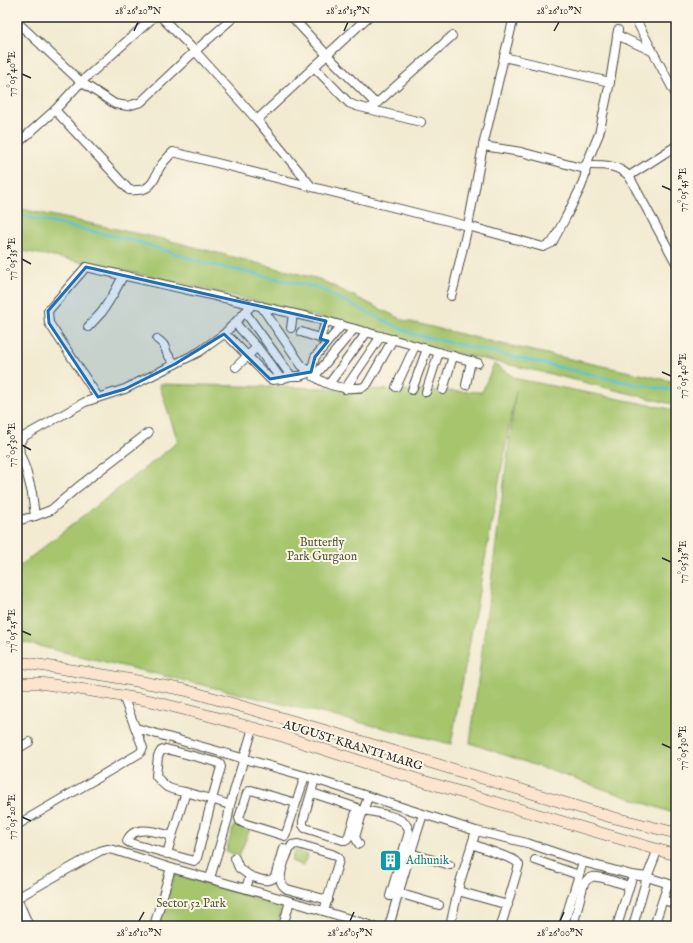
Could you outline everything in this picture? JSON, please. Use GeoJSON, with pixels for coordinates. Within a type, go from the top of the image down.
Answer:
{"type":"FeatureCollection","features":[{"type":"Feature","properties":{"kind":"main road","name":"AUGUST KRANTI MARG"},"geometry":{"type":"LineString","coordinates":[[17,662],[110,676],[185,690],[611,817],[676,833]]}},
{"type":"Feature","properties":{"kind":"main road","name":"AUGUST KRANTI MARG"},"geometry":{"type":"LineString","coordinates":[[17,683],[40,683],[151,701],[253,728],[460,792],[676,855]]}},
{"type":"Feature","properties":{"kind":"main road"},"geometry":{"type":"LineString","coordinates":[[460,792],[466,773]]}},
{"type":"Feature","properties":{"kind":"street"},"geometry":{"type":"LineString","coordinates":[[17,144],[55,110],[80,82],[154,17]]}},
{"type":"Feature","properties":{"kind":"street"},"geometry":{"type":"LineString","coordinates":[[161,17],[195,51],[257,120],[311,186]]}},
{"type":"Feature","properties":{"kind":"street"},"geometry":{"type":"LineString","coordinates":[[17,22],[80,82],[115,104],[128,106],[141,102],[195,51],[234,17]]}},
{"type":"Feature","properties":{"kind":"street"},"geometry":{"type":"LineString","coordinates":[[292,17],[327,55],[376,104]]}},
{"type":"Feature","properties":{"kind":"street"},"geometry":{"type":"LineString","coordinates":[[257,120],[368,17]]}},
{"type":"Feature","properties":{"kind":"street"},"geometry":{"type":"LineString","coordinates":[[451,296],[468,226],[483,146],[514,17]]}},
{"type":"Feature","properties":{"kind":"street"},"geometry":{"type":"LineString","coordinates":[[636,20],[676,95]]}},
{"type":"Feature","properties":{"kind":"street"},"geometry":{"type":"LineString","coordinates":[[55,110],[129,190],[138,191],[149,187],[155,180],[160,167],[173,152],[468,226],[543,247],[552,243],[581,187],[585,176],[586,165],[599,134],[618,33],[652,51]]}},
{"type":"Feature","properties":{"kind":"street"},"geometry":{"type":"LineString","coordinates":[[367,109],[376,104],[452,36]]}},
{"type":"Feature","properties":{"kind":"street"},"geometry":{"type":"LineString","coordinates":[[504,57],[610,82]]}},
{"type":"Feature","properties":{"kind":"street"},"geometry":{"type":"LineString","coordinates":[[314,67],[349,103],[367,109],[421,122]]}},
{"type":"Feature","properties":{"kind":"street"},"geometry":{"type":"LineString","coordinates":[[483,146],[521,152],[581,168],[586,165],[600,165],[612,166],[624,170],[629,176],[676,263]]}},
{"type":"Feature","properties":{"kind":"street"},"geometry":{"type":"LineString","coordinates":[[629,176],[676,146]]}},
{"type":"Feature","properties":{"kind":"street"},"geometry":{"type":"LineString","coordinates":[[98,397],[49,323],[48,311],[86,267],[326,321],[475,362],[466,385]]}},
{"type":"Feature","properties":{"kind":"street"},"geometry":{"type":"LineString","coordinates":[[88,327],[102,312],[123,276]]}},
{"type":"Feature","properties":{"kind":"street"},"geometry":{"type":"LineString","coordinates":[[35,516],[32,493],[20,454],[19,444],[23,437],[85,402],[125,389],[198,352],[224,334],[245,312],[257,305]]}},
{"type":"Feature","properties":{"kind":"street"},"geometry":{"type":"LineString","coordinates":[[257,305],[302,366],[329,384],[345,389],[363,388],[368,383],[393,339]]}},
{"type":"Feature","properties":{"kind":"street"},"geometry":{"type":"LineString","coordinates":[[245,312],[291,376]]}},
{"type":"Feature","properties":{"kind":"street"},"geometry":{"type":"LineString","coordinates":[[290,328],[293,314]]}},
{"type":"Feature","properties":{"kind":"street"},"geometry":{"type":"LineString","coordinates":[[313,374],[315,357],[324,340],[326,321]]}},
{"type":"Feature","properties":{"kind":"street"},"geometry":{"type":"LineString","coordinates":[[235,323],[257,347],[281,379]]}},
{"type":"Feature","properties":{"kind":"street"},"geometry":{"type":"LineString","coordinates":[[324,340],[342,325]]}},
{"type":"Feature","properties":{"kind":"street"},"geometry":{"type":"LineString","coordinates":[[224,334],[232,339],[270,379],[273,380],[291,376],[313,374],[354,329]]}},
{"type":"Feature","properties":{"kind":"street"},"geometry":{"type":"LineString","coordinates":[[301,332],[324,340]]}},
{"type":"Feature","properties":{"kind":"street"},"geometry":{"type":"LineString","coordinates":[[329,384],[367,332]]}},
{"type":"Feature","properties":{"kind":"street"},"geometry":{"type":"LineString","coordinates":[[345,389],[381,336]]}},
{"type":"Feature","properties":{"kind":"street"},"geometry":{"type":"LineString","coordinates":[[157,339],[163,343],[167,353],[175,364]]}},
{"type":"Feature","properties":{"kind":"street"},"geometry":{"type":"LineString","coordinates":[[396,387],[415,346]]}},
{"type":"Feature","properties":{"kind":"street"},"geometry":{"type":"LineString","coordinates":[[236,368],[257,347]]}},
{"type":"Feature","properties":{"kind":"street"},"geometry":{"type":"LineString","coordinates":[[412,390],[427,349]]}},
{"type":"Feature","properties":{"kind":"street"},"geometry":{"type":"LineString","coordinates":[[426,392],[439,352]]}},
{"type":"Feature","properties":{"kind":"street"},"geometry":{"type":"LineString","coordinates":[[443,390],[453,356]]}},
{"type":"Feature","properties":{"kind":"street"},"geometry":{"type":"LineString","coordinates":[[17,521],[51,510],[148,433]]}},
{"type":"Feature","properties":{"kind":"street"},"geometry":{"type":"LineString","coordinates":[[17,825],[140,753],[143,748],[123,696]]}},
{"type":"Feature","properties":{"kind":"street"},"geometry":{"type":"LineString","coordinates":[[136,728],[305,776],[476,831],[527,843],[583,862],[672,885],[662,900],[654,926]]}},
{"type":"Feature","properties":{"kind":"street"},"geometry":{"type":"LineString","coordinates":[[210,878],[253,728]]}},
{"type":"Feature","properties":{"kind":"street"},"geometry":{"type":"LineString","coordinates":[[17,749],[29,742]]}},
{"type":"Feature","properties":{"kind":"street"},"geometry":{"type":"LineString","coordinates":[[172,836],[152,831],[139,830],[133,833],[127,840],[130,843],[194,861],[196,860],[212,799],[222,767],[220,764],[166,749],[161,751],[158,756],[156,776],[168,788],[212,799],[230,805]]}},
{"type":"Feature","properties":{"kind":"street"},"geometry":{"type":"LineString","coordinates":[[296,803],[251,790],[247,793],[239,818],[240,821],[244,823],[285,836],[286,834],[305,776]]}},
{"type":"Feature","properties":{"kind":"street"},"geometry":{"type":"LineString","coordinates":[[312,793],[355,807],[357,809],[347,840],[305,828],[303,825],[303,821],[316,780]]}},
{"type":"Feature","properties":{"kind":"street"},"geometry":{"type":"LineString","coordinates":[[168,854],[186,792]]}},
{"type":"Feature","properties":{"kind":"street"},"geometry":{"type":"LineString","coordinates":[[359,844],[355,837],[368,797]]}},
{"type":"Feature","properties":{"kind":"street"},"geometry":{"type":"LineString","coordinates":[[364,810],[396,818],[404,822],[408,827],[408,832],[390,896]]}},
{"type":"Feature","properties":{"kind":"street"},"geometry":{"type":"LineString","coordinates":[[389,926],[423,814]]}},
{"type":"Feature","properties":{"kind":"street"},"geometry":{"type":"LineString","coordinates":[[450,926],[458,891],[476,831]]}},
{"type":"Feature","properties":{"kind":"street"},"geometry":{"type":"LineString","coordinates":[[324,912],[328,900],[339,860],[338,857],[298,844],[292,845],[282,872],[282,886],[287,889],[328,900]]}},
{"type":"Feature","properties":{"kind":"street"},"geometry":{"type":"LineString","coordinates":[[472,844],[517,862],[518,865],[501,926]]}},
{"type":"Feature","properties":{"kind":"street"},"geometry":{"type":"LineString","coordinates":[[235,858],[239,868],[250,876],[267,881],[272,880],[275,877],[283,848]]}},
{"type":"Feature","properties":{"kind":"street"},"geometry":{"type":"LineString","coordinates":[[30,926],[17,898],[100,851],[107,849],[373,926]]}},
{"type":"Feature","properties":{"kind":"street"},"geometry":{"type":"LineString","coordinates":[[633,926],[647,878],[658,849]]}},
{"type":"Feature","properties":{"kind":"street"},"geometry":{"type":"LineString","coordinates":[[410,853],[450,865]]}},
{"type":"Feature","properties":{"kind":"street"},"geometry":{"type":"LineString","coordinates":[[535,860],[579,875]]}},
{"type":"Feature","properties":{"kind":"street"},"geometry":{"type":"LineString","coordinates":[[563,926],[583,862]]}},
{"type":"Feature","properties":{"kind":"street"},"geometry":{"type":"LineString","coordinates":[[154,926],[171,868]]}},
{"type":"Feature","properties":{"kind":"street"},"geometry":{"type":"LineString","coordinates":[[617,926],[632,875]]}},
{"type":"Feature","properties":{"kind":"street"},"geometry":{"type":"LineString","coordinates":[[246,888],[250,876]]}},
{"type":"Feature","properties":{"kind":"street"},"geometry":{"type":"LineString","coordinates":[[573,926],[584,883],[589,878],[598,877],[629,886]]}},
{"type":"Feature","properties":{"kind":"street"},"geometry":{"type":"LineString","coordinates":[[458,891],[508,905]]}},
{"type":"Feature","properties":{"kind":"street"},"geometry":{"type":"LineString","coordinates":[[398,893],[439,905]]}},
{"type":"Feature","properties":{"kind":"street"},"geometry":{"type":"LineString","coordinates":[[662,900],[676,904]]}},
{"type":"Feature","properties":{"kind":"street"},"geometry":{"type":"LineString","coordinates":[[283,926],[290,901]]}},
{"type":"Feature","properties":{"kind":"highlighted area"},"geometry":{"type":"Polygon","coordinates":[[[86,267],[326,321],[320,339],[328,341],[315,357],[311,372],[270,379],[224,334],[175,364],[125,389],[98,397],[49,323],[48,311],[86,267]]]}},
{"type":"Feature","properties":{"kind":"green space"},"geometry":{"type":"Polygon","coordinates":[[[17,208],[163,239],[319,279],[403,320],[506,345],[676,382],[676,405],[428,346],[192,286],[67,259],[17,250],[17,208]]]}},
{"type":"Feature","properties":{"kind":"green space","name":"Butterfly Park Gurgaon"},"geometry":{"type":"Polygon","coordinates":[[[494,364],[517,379],[676,410],[676,814],[470,743],[516,390],[451,744],[17,641],[17,568],[178,442],[159,384],[482,392],[494,364]]]}},
{"type":"Feature","properties":{"kind":"green space"},"geometry":{"type":"Polygon","coordinates":[[[234,825],[250,829],[239,856],[226,851],[234,825]]]}},
{"type":"Feature","properties":{"kind":"green space"},"geometry":{"type":"Polygon","coordinates":[[[295,850],[308,855],[303,866],[291,861],[295,850]]]}},
{"type":"Feature","properties":{"kind":"green space","name":"Sector 52 Park"},"geometry":{"type":"Polygon","coordinates":[[[174,874],[282,906],[277,926],[159,926],[174,874]]]}},
{"type":"Feature","properties":{"kind":"waterway"},"geometry":{"type":"LineString","coordinates":[[17,215],[139,242],[204,263],[315,287],[412,334],[634,384],[676,391]]}},
{"type":"Feature","properties":{"kind":"place","name":"Adhunik"},"geometry":{"type":"Point","coordinates":[390,860]}}]}
